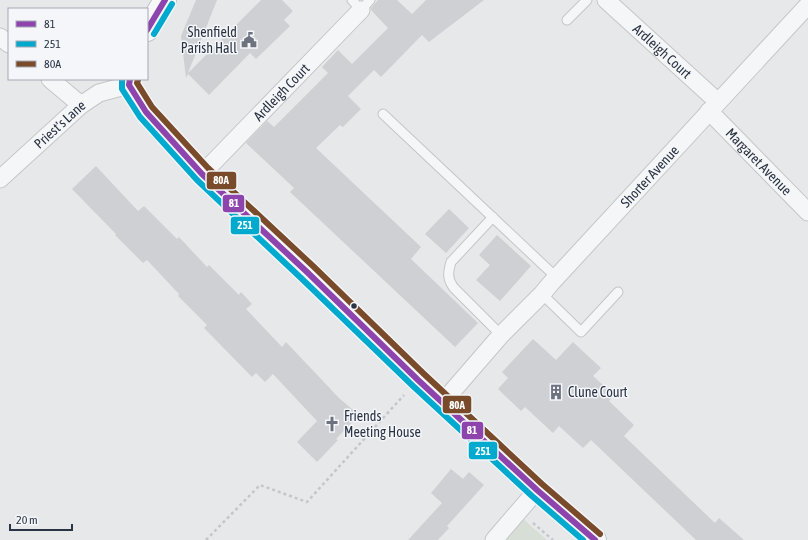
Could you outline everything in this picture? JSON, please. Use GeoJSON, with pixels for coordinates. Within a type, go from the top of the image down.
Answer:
{"type":"FeatureCollection","features":[{"type":"Feature","properties":{"kind":"main road"},"geometry":{"type":"LineString","coordinates":[[148,28],[165,0]]}},
{"type":"Feature","properties":{"kind":"main road"},"geometry":{"type":"LineString","coordinates":[[130,82],[146,112],[202,174],[418,380],[537,490],[595,540]]}},
{"type":"Feature","properties":{"kind":"street","name":"Ardleigh Court"},"geometry":{"type":"LineString","coordinates":[[606,0],[714,107]]}},
{"type":"Feature","properties":{"kind":"street","name":"Ardleigh Court"},"geometry":{"type":"LineString","coordinates":[[202,174],[361,3]]}},
{"type":"Feature","properties":{"kind":"street","name":"Shorter Avenue"},"geometry":{"type":"LineString","coordinates":[[442,402],[501,335],[542,294],[556,277],[808,5]]}},
{"type":"Feature","properties":{"kind":"street"},"geometry":{"type":"LineString","coordinates":[[0,37],[8,43]]}},
{"type":"Feature","properties":{"kind":"street"},"geometry":{"type":"LineString","coordinates":[[51,80],[81,105]]}},
{"type":"Feature","properties":{"kind":"street","name":"Priest's Lane"},"geometry":{"type":"LineString","coordinates":[[0,179],[81,105],[99,93],[130,82]]}},
{"type":"Feature","properties":{"kind":"street","name":"Margaret Avenue"},"geometry":{"type":"LineString","coordinates":[[714,107],[808,212]]}},
{"type":"Feature","properties":{"kind":"street"},"geometry":{"type":"LineString","coordinates":[[494,540],[537,490]]}},
{"type":"Feature","properties":{"kind":"lane"},"geometry":{"type":"LineString","coordinates":[[567,20],[587,0]]}},
{"type":"Feature","properties":{"kind":"lane"},"geometry":{"type":"LineString","coordinates":[[384,114],[556,277]]}},
{"type":"Feature","properties":{"kind":"lane"},"geometry":{"type":"LineString","coordinates":[[493,217],[451,262],[448,271],[449,282],[501,335]]}},
{"type":"Feature","properties":{"kind":"lane"},"geometry":{"type":"LineString","coordinates":[[542,294],[581,332],[618,292]]}},
{"type":"Feature","properties":{"kind":"path"},"geometry":{"type":"LineString","coordinates":[[206,540],[260,485],[308,502],[418,380]]}},
{"type":"Feature","properties":{"kind":"path"},"geometry":{"type":"LineString","coordinates":[[519,511],[553,540]]}},
{"type":"Feature","properties":{"kind":"shaded area"},"geometry":{"type":"Polygon","coordinates":[[[522,518],[547,540],[502,540],[522,518]]]}},
{"type":"Feature","properties":{"kind":"building","name":"Shenfield Parish Hall"},"geometry":{"type":"Polygon","coordinates":[[[196,0],[217,0],[188,73],[261,0],[282,0],[293,11],[284,20],[290,26],[256,59],[250,53],[209,95],[188,74],[186,78],[181,36],[196,0]]]}},
{"type":"Feature","properties":{"kind":"building"},"geometry":{"type":"Polygon","coordinates":[[[378,0],[397,0],[412,14],[426,0],[484,0],[429,42],[422,35],[381,77],[374,70],[348,96],[361,109],[343,127],[340,125],[316,148],[421,247],[411,259],[478,323],[455,347],[290,192],[294,188],[246,143],[267,121],[274,127],[328,73],[322,67],[338,50],[352,64],[388,28],[371,10],[378,0]]]}},
{"type":"Feature","properties":{"kind":"building"},"geometry":{"type":"Polygon","coordinates":[[[96,166],[138,211],[144,206],[177,239],[179,237],[207,267],[209,265],[239,295],[241,292],[252,304],[246,309],[282,347],[286,342],[339,398],[359,415],[317,462],[297,442],[317,421],[273,374],[265,382],[256,373],[252,377],[204,328],[207,325],[178,296],[179,294],[147,260],[143,263],[72,189],[96,166]]]}},
{"type":"Feature","properties":{"kind":"building"},"geometry":{"type":"Polygon","coordinates":[[[449,209],[469,228],[446,253],[425,234],[449,209]]]}},
{"type":"Feature","properties":{"kind":"building"},"geometry":{"type":"Polygon","coordinates":[[[497,235],[531,266],[500,301],[476,280],[490,265],[479,255],[497,235]]]}},
{"type":"Feature","properties":{"kind":"building","name":"Clune Court"},"geometry":{"type":"Polygon","coordinates":[[[533,339],[556,360],[573,342],[601,368],[593,376],[614,395],[609,401],[634,425],[624,436],[715,523],[719,518],[744,540],[696,540],[591,440],[583,448],[559,426],[553,433],[525,407],[521,411],[498,389],[508,378],[502,372],[533,339]]]}},
{"type":"Feature","properties":{"kind":"building"},"geometry":{"type":"Polygon","coordinates":[[[451,469],[463,479],[469,472],[484,485],[447,526],[449,528],[438,540],[408,540],[442,503],[431,493],[451,469]]]}},
{"type":"Feature","properties":{"kind":"transit line","name":"81"},"geometry":{"type":"LineString","coordinates":[[148,28],[165,0]]}},
{"type":"Feature","properties":{"kind":"transit line","name":"251"},"geometry":{"type":"LineString","coordinates":[[154,34],[172,4]]}},
{"type":"Feature","properties":{"kind":"transit line","name":"251"},"geometry":{"type":"LineString","coordinates":[[122,80],[122,89],[140,117],[197,180],[413,386],[532,496],[583,540]]}},
{"type":"Feature","properties":{"kind":"transit line","name":"81"},"geometry":{"type":"LineString","coordinates":[[130,80],[129,85],[146,112],[202,174],[307,272],[418,380],[537,490],[595,540]]}},
{"type":"Feature","properties":{"kind":"transit line","name":"80A"},"geometry":{"type":"LineString","coordinates":[[138,80],[137,83],[152,107],[208,168],[313,266],[424,374],[542,484],[600,534]]}},
{"type":"Feature","properties":{"kind":"place","name":"Shenfield Parish Hall"},"geometry":{"type":"Point","coordinates":[249,40]}},
{"type":"Feature","properties":{"kind":"place","name":"Clune Court"},"geometry":{"type":"Point","coordinates":[556,392]}},
{"type":"Feature","properties":{"kind":"place","name":"Friends Meeting House"},"geometry":{"type":"Point","coordinates":[332,424]}}]}
